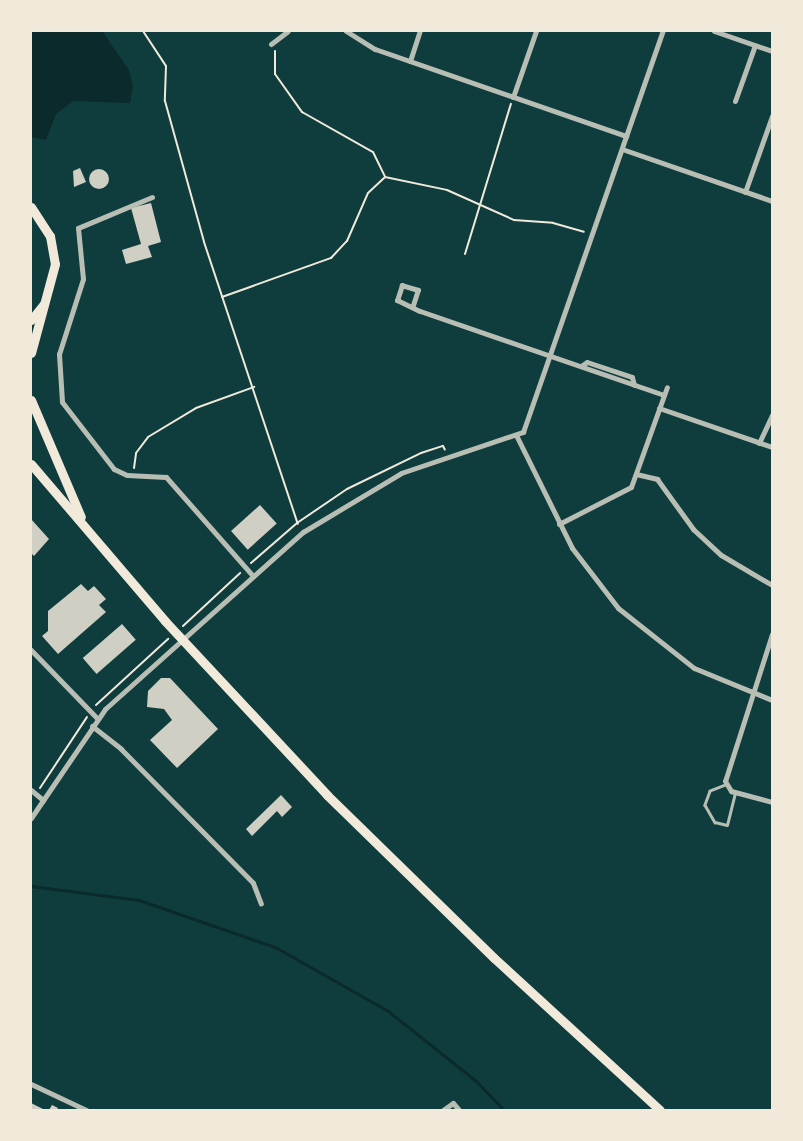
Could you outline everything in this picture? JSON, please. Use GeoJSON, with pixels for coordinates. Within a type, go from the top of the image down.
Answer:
{"type":"FeatureCollection","features":[{"type":"Feature","properties":{"kind":"main road"},"geometry":{"type":"LineString","coordinates":[[31,207],[47,229],[54,252],[54,276],[31,353]]}},
{"type":"Feature","properties":{"kind":"main road"},"geometry":{"type":"LineString","coordinates":[[31,320],[47,300]]}},
{"type":"Feature","properties":{"kind":"main road"},"geometry":{"type":"LineString","coordinates":[[31,400],[49,451],[88,531]]}},
{"type":"Feature","properties":{"kind":"main road"},"geometry":{"type":"LineString","coordinates":[[31,464],[190,649],[374,841],[660,1110]]}},
{"type":"Feature","properties":{"kind":"street"},"geometry":{"type":"LineString","coordinates":[[273,43],[288,31]]}},
{"type":"Feature","properties":{"kind":"street"},"geometry":{"type":"LineString","coordinates":[[346,31],[375,49],[626,136]]}},
{"type":"Feature","properties":{"kind":"street"},"geometry":{"type":"LineString","coordinates":[[410,62],[420,31]]}},
{"type":"Feature","properties":{"kind":"street"},"geometry":{"type":"LineString","coordinates":[[513,97],[536,31]]}},
{"type":"Feature","properties":{"kind":"street"},"geometry":{"type":"LineString","coordinates":[[31,818],[97,718],[303,532],[356,496],[406,470],[517,437],[526,427],[662,31]]}},
{"type":"Feature","properties":{"kind":"street"},"geometry":{"type":"LineString","coordinates":[[714,31],[772,51]]}},
{"type":"Feature","properties":{"kind":"street"},"geometry":{"type":"LineString","coordinates":[[736,101],[755,45]]}},
{"type":"Feature","properties":{"kind":"street"},"geometry":{"type":"LineString","coordinates":[[745,192],[772,116]]}},
{"type":"Feature","properties":{"kind":"street"},"geometry":{"type":"LineString","coordinates":[[622,149],[772,201]]}},
{"type":"Feature","properties":{"kind":"street"},"geometry":{"type":"LineString","coordinates":[[152,198],[78,228],[83,279],[58,364],[66,411],[114,469],[135,475],[166,477],[253,576]]}},
{"type":"Feature","properties":{"kind":"street"},"geometry":{"type":"LineString","coordinates":[[413,305],[418,290],[402,285],[397,300],[581,366],[587,362],[632,377],[634,385],[664,395]]}},
{"type":"Feature","properties":{"kind":"street"},"geometry":{"type":"LineString","coordinates":[[559,524],[625,492],[636,474],[666,387]]}},
{"type":"Feature","properties":{"kind":"street"},"geometry":{"type":"LineString","coordinates":[[659,408],[772,447]]}},
{"type":"Feature","properties":{"kind":"street"},"geometry":{"type":"LineString","coordinates":[[760,443],[771,416]]}},
{"type":"Feature","properties":{"kind":"street"},"geometry":{"type":"LineString","coordinates":[[517,437],[559,524],[594,581],[638,628],[694,668],[752,694],[772,700]]}},
{"type":"Feature","properties":{"kind":"street"},"geometry":{"type":"LineString","coordinates":[[636,474],[657,479],[693,529],[721,555],[772,585]]}},
{"type":"Feature","properties":{"kind":"street"},"geometry":{"type":"LineString","coordinates":[[772,634],[725,785],[735,793],[772,802]]}},
{"type":"Feature","properties":{"kind":"street"},"geometry":{"type":"LineString","coordinates":[[31,650],[97,718]]}},
{"type":"Feature","properties":{"kind":"street"},"geometry":{"type":"LineString","coordinates":[[92,726],[115,743],[253,883],[261,904]]}},
{"type":"Feature","properties":{"kind":"street"},"geometry":{"type":"LineString","coordinates":[[33,792],[43,800]]}},
{"type":"Feature","properties":{"kind":"street"},"geometry":{"type":"LineString","coordinates":[[31,1084],[86,1110]]}},
{"type":"Feature","properties":{"kind":"street"},"geometry":{"type":"LineString","coordinates":[[443,1110],[453,1103],[459,1110]]}},
{"type":"Feature","properties":{"kind":"lane"},"geometry":{"type":"LineString","coordinates":[[725,785],[710,791],[705,805],[715,822],[727,824],[735,793]]}},
{"type":"Feature","properties":{"kind":"path"},"geometry":{"type":"LineString","coordinates":[[143,31],[166,66],[166,101],[222,297],[303,532]]}},
{"type":"Feature","properties":{"kind":"path"},"geometry":{"type":"LineString","coordinates":[[273,43],[275,74],[287,94],[315,122],[373,152],[385,177],[481,202],[514,220],[553,223],[593,234]]}},
{"type":"Feature","properties":{"kind":"path"},"geometry":{"type":"LineString","coordinates":[[465,254],[513,97]]}},
{"type":"Feature","properties":{"kind":"path"},"geometry":{"type":"LineString","coordinates":[[222,297],[335,255],[347,241],[368,192],[385,177]]}},
{"type":"Feature","properties":{"kind":"path"},"geometry":{"type":"LineString","coordinates":[[135,475],[136,453],[148,437],[196,408],[254,387]]}},
{"type":"Feature","properties":{"kind":"path"},"geometry":{"type":"LineString","coordinates":[[33,792],[90,712]]}},
{"type":"Feature","properties":{"kind":"water"},"geometry":{"type":"Polygon","coordinates":[[[31,31],[102,31],[129,70],[133,86],[130,103],[73,101],[56,114],[46,140],[31,137],[31,31]]]}},
{"type":"Feature","properties":{"kind":"building"},"geometry":{"type":"Polygon","coordinates":[[[80,168],[86,182],[74,187],[73,171],[80,168]]]}},
{"type":"Feature","properties":{"kind":"building"},"geometry":{"type":"Polygon","coordinates":[[[95,169],[103,169],[109,175],[109,183],[103,189],[95,189],[89,183],[89,175],[95,169]]]}},
{"type":"Feature","properties":{"kind":"building"},"geometry":{"type":"Polygon","coordinates":[[[151,203],[161,242],[148,246],[152,257],[126,264],[122,250],[141,244],[131,208],[151,203]]]}},
{"type":"Feature","properties":{"kind":"building"},"geometry":{"type":"Polygon","coordinates":[[[260,505],[277,524],[248,550],[231,531],[260,505]]]}},
{"type":"Feature","properties":{"kind":"building"},"geometry":{"type":"Polygon","coordinates":[[[31,519],[49,539],[34,556],[31,553],[31,519]]]}},
{"type":"Feature","properties":{"kind":"building"},"geometry":{"type":"Polygon","coordinates":[[[81,584],[88,591],[94,586],[106,599],[99,605],[106,612],[58,654],[42,636],[48,631],[48,611],[81,584]]]}},
{"type":"Feature","properties":{"kind":"building"},"geometry":{"type":"Polygon","coordinates":[[[122,624],[136,640],[97,674],[83,658],[122,624]]]}},
{"type":"Feature","properties":{"kind":"building"},"geometry":{"type":"Polygon","coordinates":[[[161,678],[170,678],[218,729],[177,768],[150,740],[172,720],[164,709],[147,707],[148,691],[161,678]]]}},
{"type":"Feature","properties":{"kind":"building"},"geometry":{"type":"Polygon","coordinates":[[[281,795],[292,807],[282,817],[277,811],[252,836],[246,829],[281,795]]]}},
{"type":"Feature","properties":{"kind":"building"},"geometry":{"type":"Polygon","coordinates":[[[31,1103],[45,1110],[31,1110],[31,1103]]]}},
{"type":"Feature","properties":{"kind":"building"},"geometry":{"type":"Polygon","coordinates":[[[52,1105],[58,1108],[57,1110],[49,1110],[52,1105]]]}},
{"type":"Feature","properties":{"kind":"waterway"},"geometry":{"type":"LineString","coordinates":[[31,886],[139,900],[275,947],[388,1011],[476,1081],[504,1110]]}}]}
